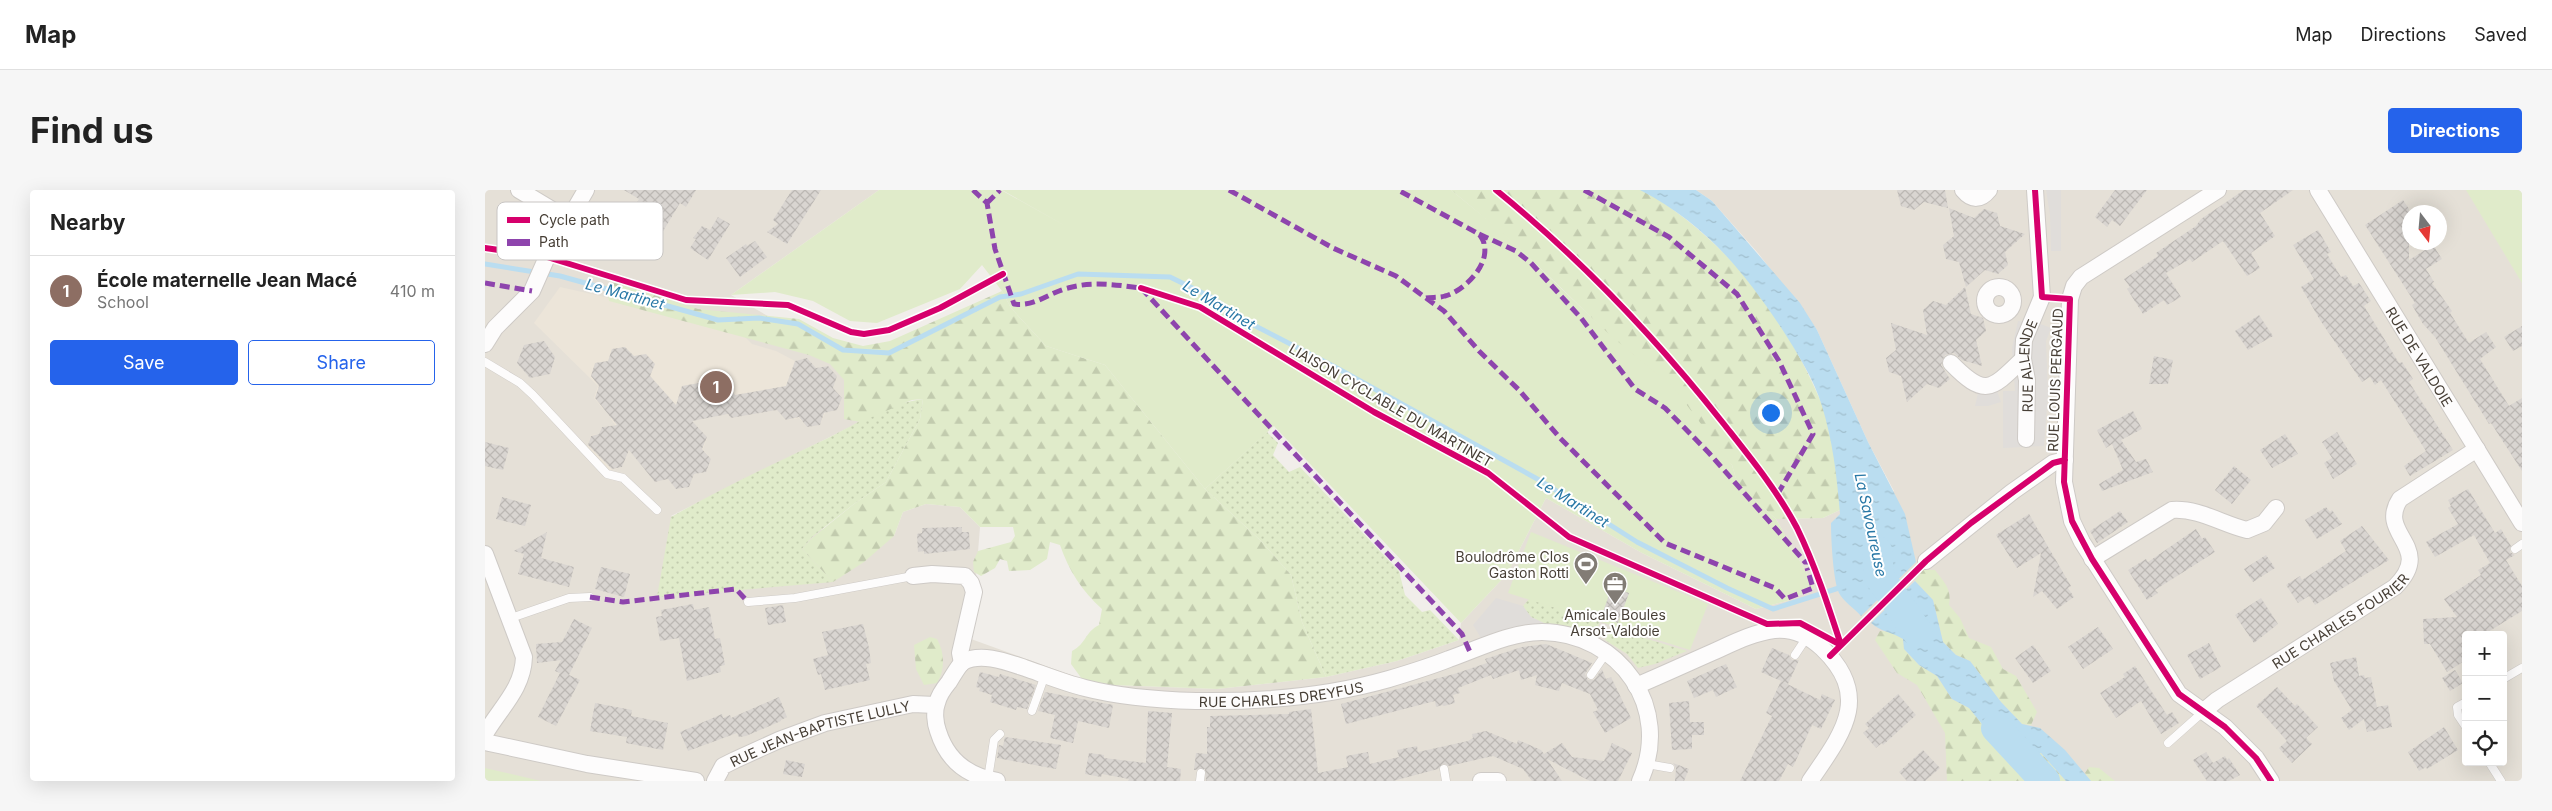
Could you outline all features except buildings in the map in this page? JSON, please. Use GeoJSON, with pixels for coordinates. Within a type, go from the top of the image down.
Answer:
{"type":"FeatureCollection","features":[{"type":"Feature","properties":{"kind":"street"},"geometry":{"type":"LineString","coordinates":[[519,190],[539,202]]}},
{"type":"Feature","properties":{"kind":"street"},"geometry":{"type":"LineString","coordinates":[[579,202],[586,190]]}},
{"type":"Feature","properties":{"kind":"street"},"geometry":{"type":"LineString","coordinates":[[1963,190],[1968,196],[1975,199],[1982,198],[1989,190]]}},
{"type":"Feature","properties":{"kind":"street"},"geometry":{"type":"LineString","coordinates":[[2035,190],[2039,303]]}},
{"type":"Feature","properties":{"kind":"street","name":"RUE LOUIS PERGAUD"},"geometry":{"type":"LineString","coordinates":[[2218,190],[2081,277],[2074,286],[2071,299],[2065,460],[2066,497],[2072,521],[2092,559],[2179,694],[2188,702],[2205,710],[2225,727],[2256,758],[2271,781]]}},
{"type":"Feature","properties":{"kind":"street","name":"RUE DE VALDOIE"},"geometry":{"type":"LineString","coordinates":[[2318,190],[2522,523]]}},
{"type":"Feature","properties":{"kind":"street"},"geometry":{"type":"LineString","coordinates":[[485,344],[495,328],[531,291],[546,260]]}},
{"type":"Feature","properties":{"kind":"street"},"geometry":{"type":"LineString","coordinates":[[2014,302],[2039,303],[2071,299]]}},
{"type":"Feature","properties":{"kind":"street","name":"RUE ALLENDE"},"geometry":{"type":"LineString","coordinates":[[2025,439],[2027,380],[2023,359],[2024,340],[2039,303]]}},
{"type":"Feature","properties":{"kind":"street"},"geometry":{"type":"LineString","coordinates":[[1951,364],[1971,383],[1979,386],[1988,386],[1999,381],[2023,359]]}},
{"type":"Feature","properties":{"kind":"street","name":"RUE CHARLES FOURIER"},"geometry":{"type":"LineString","coordinates":[[2205,710],[2217,700],[2395,587],[2407,572],[2409,560],[2408,546],[2392,517],[2394,508],[2400,499],[2477,449]]}},
{"type":"Feature","properties":{"kind":"street"},"geometry":{"type":"LineString","coordinates":[[1926,561],[2012,492],[2053,463],[2065,460]]}},
{"type":"Feature","properties":{"kind":"street"},"geometry":{"type":"LineString","coordinates":[[2092,559],[2172,510],[2182,509],[2216,518],[2247,530],[2265,523],[2276,508]]}},
{"type":"Feature","properties":{"kind":"street"},"geometry":{"type":"LineString","coordinates":[[485,554],[522,647],[524,672],[512,698],[494,718],[485,734]]}},
{"type":"Feature","properties":{"kind":"street"},"geometry":{"type":"LineString","coordinates":[[913,576],[932,574],[965,576],[971,582],[974,592],[960,653],[962,663],[935,705],[935,724],[945,748],[959,765],[986,780]]}},
{"type":"Feature","properties":{"kind":"street"},"geometry":{"type":"LineString","coordinates":[[1637,686],[1755,634],[1786,630],[1807,637],[1830,656],[1842,671],[1851,705],[1842,733],[1810,781]]}},
{"type":"Feature","properties":{"kind":"street","name":"RUE CHARLES DREYFUS"},"geometry":{"type":"LineString","coordinates":[[962,663],[988,658],[1086,689],[1148,698],[1262,701],[1300,697],[1364,685],[1447,660],[1507,638],[1533,632],[1567,634],[1607,652],[1621,664],[1637,686],[1651,725],[1652,740],[1647,764],[1640,781]]}},
{"type":"Feature","properties":{"kind":"street","name":"RUE JEAN-BAPTISTE LULLY"},"geometry":{"type":"LineString","coordinates":[[715,781],[723,766],[779,740],[825,723],[913,704],[935,705]]}},
{"type":"Feature","properties":{"kind":"street"},"geometry":{"type":"LineString","coordinates":[[485,742],[587,764],[696,781]]}},
{"type":"Feature","properties":{"kind":"street"},"geometry":{"type":"LineString","coordinates":[[1481,781],[1498,781]]}},
{"type":"Feature","properties":{"kind":"lane"},"geometry":{"type":"LineString","coordinates":[[485,362],[520,382],[607,474],[623,478],[657,510]]}},
{"type":"Feature","properties":{"kind":"lane"},"geometry":{"type":"LineString","coordinates":[[748,602],[795,598],[913,576]]}},
{"type":"Feature","properties":{"kind":"lane"},"geometry":{"type":"LineString","coordinates":[[511,618],[569,598],[590,597]]}},
{"type":"Feature","properties":{"kind":"lane"},"geometry":{"type":"LineString","coordinates":[[1795,655],[1807,637]]}},
{"type":"Feature","properties":{"kind":"lane"},"geometry":{"type":"LineString","coordinates":[[1591,675],[1607,652]]}},
{"type":"Feature","properties":{"kind":"lane"},"geometry":{"type":"LineString","coordinates":[[2507,677],[2522,668]]}},
{"type":"Feature","properties":{"kind":"lane"},"geometry":{"type":"LineString","coordinates":[[1032,711],[1045,675]]}},
{"type":"Feature","properties":{"kind":"lane"},"geometry":{"type":"LineString","coordinates":[[2462,704],[2457,707],[2458,715],[2462,721]]}},
{"type":"Feature","properties":{"kind":"lane"},"geometry":{"type":"LineString","coordinates":[[2168,743],[2205,710]]}},
{"type":"Feature","properties":{"kind":"lane"},"geometry":{"type":"LineString","coordinates":[[986,780],[994,740],[1000,734]]}},
{"type":"Feature","properties":{"kind":"lane"},"geometry":{"type":"LineString","coordinates":[[1647,764],[1670,768]]}},
{"type":"Feature","properties":{"kind":"lane"},"geometry":{"type":"LineString","coordinates":[[2492,766],[2501,781]]}},
{"type":"Feature","properties":{"kind":"lane"},"geometry":{"type":"LineString","coordinates":[[1444,769],[1446,781]]}},
{"type":"Feature","properties":{"kind":"shaded area"},"geometry":{"type":"Polygon","coordinates":[[[485,190],[879,190],[731,295],[852,364],[860,422],[671,516],[894,536],[903,512],[926,504],[960,507],[980,527],[971,639],[1082,679],[1112,685],[1217,689],[1326,677],[1397,661],[1459,640],[1461,623],[1507,574],[1546,498],[1642,553],[1756,609],[1787,601],[1815,588],[1776,519],[1823,518],[1894,491],[1868,442],[1817,330],[1758,253],[1712,201],[1696,190],[2522,190],[2522,781],[485,781],[485,190]]]}},
{"type":"Feature","properties":{"kind":"shaded area"},"geometry":{"type":"Polygon","coordinates":[[[2046,190],[2061,190],[2061,251],[2051,251],[2050,215],[2046,190]]]}},
{"type":"Feature","properties":{"kind":"shaded area"},"geometry":{"type":"Polygon","coordinates":[[[560,287],[734,326],[752,344],[776,351],[795,361],[807,358],[816,368],[828,366],[837,376],[833,388],[842,398],[837,410],[825,413],[820,425],[807,427],[799,418],[786,420],[777,410],[731,418],[728,414],[688,421],[686,430],[698,427],[707,438],[703,449],[711,459],[706,472],[694,474],[689,487],[676,489],[668,479],[655,482],[634,439],[622,467],[606,471],[587,448],[591,435],[599,434],[602,427],[615,425],[611,419],[615,406],[603,409],[594,398],[598,386],[534,323],[560,287]]]}},
{"type":"Feature","properties":{"kind":"shaded area"},"geometry":{"type":"Polygon","coordinates":[[[2018,321],[2038,323],[2051,328],[2046,341],[2048,394],[2044,446],[2003,448],[2003,391],[2015,391],[2012,348],[2018,321]]]}},
{"type":"Feature","properties":{"kind":"shaded area"},"geometry":{"type":"Polygon","coordinates":[[[1997,391],[2001,402],[1988,406],[1975,406],[1978,393],[1997,391]]]}},
{"type":"Feature","properties":{"kind":"shaded area"},"geometry":{"type":"Polygon","coordinates":[[[1496,598],[1523,606],[1531,617],[1546,624],[1518,626],[1481,638],[1473,625],[1496,598]]]}},
{"type":"Feature","properties":{"kind":"green space"},"geometry":{"type":"Polygon","coordinates":[[[879,190],[1001,190],[1071,229],[1002,190],[1451,190],[1500,230],[1611,336],[1674,388],[1732,465],[1738,485],[1776,519],[1815,588],[1787,601],[1756,609],[1642,553],[1546,498],[1507,574],[1461,623],[1274,426],[1205,489],[1105,365],[1046,346],[1011,308],[1002,291],[982,265],[960,289],[877,323],[850,321],[813,301],[775,292],[731,295],[879,190]]]}},
{"type":"Feature","properties":{"kind":"green space"},"geometry":{"type":"Polygon","coordinates":[[[1451,190],[1643,190],[1700,231],[1726,255],[1749,281],[1789,338],[1806,369],[1821,402],[1836,454],[1851,487],[1840,510],[1823,518],[1776,519],[1738,485],[1732,465],[1596,322],[1489,221],[1451,190]]]}},
{"type":"Feature","properties":{"kind":"green space"},"geometry":{"type":"Polygon","coordinates":[[[2466,190],[2522,190],[2522,283],[2466,190]]]}},
{"type":"Feature","properties":{"kind":"green space"},"geometry":{"type":"Polygon","coordinates":[[[615,283],[698,309],[799,319],[833,338],[863,346],[890,341],[1002,291],[1011,308],[1046,346],[1105,365],[1205,489],[1261,541],[1291,575],[1302,622],[1326,677],[1217,689],[1112,685],[1082,679],[1071,664],[1072,651],[1099,625],[1102,609],[1077,580],[1060,545],[1050,542],[1047,559],[1030,570],[1009,571],[1007,561],[1000,559],[995,568],[981,576],[974,572],[973,562],[978,551],[1011,542],[1015,536],[1013,527],[980,527],[960,507],[926,504],[903,512],[894,536],[864,562],[833,582],[802,549],[812,538],[854,504],[886,482],[920,419],[923,399],[912,400],[860,422],[844,419],[844,380],[830,364],[809,355],[609,301],[606,285],[615,283]]]}},
{"type":"Feature","properties":{"kind":"green space"},"geometry":{"type":"Polygon","coordinates":[[[923,399],[920,419],[886,482],[812,537],[802,549],[833,582],[657,597],[671,517],[768,466],[874,414],[911,401],[923,399]]]}},
{"type":"Feature","properties":{"kind":"green space"},"geometry":{"type":"Polygon","coordinates":[[[1267,432],[1278,443],[1273,455],[1289,472],[1300,467],[1399,571],[1405,595],[1422,612],[1430,610],[1459,640],[1397,661],[1326,677],[1302,622],[1291,575],[1261,541],[1205,489],[1267,432]]]}},
{"type":"Feature","properties":{"kind":"green space","name":"Boulodrôme Clos Gaston Rotti"},"geometry":{"type":"Polygon","coordinates":[[[1531,532],[1708,604],[1690,650],[1508,593],[1531,532]]]}},
{"type":"Feature","properties":{"kind":"green space"},"geometry":{"type":"Polygon","coordinates":[[[1923,570],[1935,570],[1944,582],[1949,594],[1949,605],[1960,618],[1969,638],[1991,647],[2003,669],[2016,676],[2037,712],[2031,725],[2022,724],[2001,702],[1970,661],[1956,655],[1943,642],[1933,600],[1915,581],[1923,570]]]}},
{"type":"Feature","properties":{"kind":"green space"},"geometry":{"type":"Polygon","coordinates":[[[1529,599],[1600,622],[1596,631],[1546,624],[1531,617],[1523,606],[1529,599]]]}},
{"type":"Feature","properties":{"kind":"green space"},"geometry":{"type":"Polygon","coordinates":[[[1611,628],[1687,651],[1655,664],[1638,668],[1627,654],[1605,640],[1611,628]]]}},
{"type":"Feature","properties":{"kind":"green space"},"geometry":{"type":"Polygon","coordinates":[[[1880,631],[1892,632],[1903,639],[1904,649],[1919,665],[1937,676],[1952,699],[1969,708],[1989,731],[2041,753],[2066,781],[1947,781],[1945,733],[1917,685],[1897,673],[1875,640],[1880,631]]]}},
{"type":"Feature","properties":{"kind":"green space"},"geometry":{"type":"Polygon","coordinates":[[[930,637],[937,639],[940,644],[943,667],[937,683],[924,685],[916,669],[914,645],[930,637]]]}},
{"type":"Feature","properties":{"kind":"green space"},"geometry":{"type":"Polygon","coordinates":[[[2089,767],[2099,768],[2115,781],[2091,781],[2085,773],[2089,767]]]}},
{"type":"Feature","properties":{"kind":"green space"},"geometry":{"type":"Polygon","coordinates":[[[485,768],[541,781],[485,781],[485,768]]]}},
{"type":"Feature","properties":{"kind":"water"},"geometry":{"type":"Polygon","coordinates":[[[1640,190],[1696,190],[1712,201],[1800,303],[1817,330],[1868,442],[1905,514],[1916,562],[1861,616],[1843,599],[1835,579],[1831,523],[1840,514],[1836,473],[1826,419],[1810,376],[1782,329],[1737,268],[1703,233],[1663,203],[1640,190]]]}},
{"type":"Feature","properties":{"kind":"water"},"geometry":{"type":"Polygon","coordinates":[[[1915,581],[1933,600],[1943,642],[1956,655],[1970,661],[2001,702],[2022,724],[2040,728],[2065,750],[2091,781],[2066,781],[2041,753],[2011,760],[1969,708],[1952,699],[1937,676],[1919,665],[1904,649],[1903,639],[1871,623],[1915,581]]]}},
{"type":"Feature","properties":{"kind":"waterway","name":"Le Martinet"},"geometry":{"type":"LineString","coordinates":[[485,264],[560,276],[718,320],[759,318],[798,324],[843,350],[889,353],[1000,297],[1021,294],[1078,274],[1170,277],[1213,298],[1240,318],[1335,367],[1541,481],[1637,542],[1727,588],[1773,609],[1842,587]]}},
{"type":"Feature","properties":{"kind":"waterway","name":"La Savoureuse"},"geometry":{"type":"LineString","coordinates":[[1877,551],[1879,576],[1918,633]]}},
{"type":"Feature","properties":{"kind":"waterway","name":"La Savoureuse"},"geometry":{"type":"LineString","coordinates":[[1996,728],[2045,781]]}},
{"type":"Feature","properties":{"kind":"marked path"},"geometry":{"type":"LineString","coordinates":[[973,190],[987,203],[995,249],[1014,304],[1028,303],[1077,286],[1105,284],[1141,288],[1462,634],[1470,652]]}},
{"type":"Feature","properties":{"kind":"marked path"},"geometry":{"type":"LineString","coordinates":[[987,203],[1000,190]]}},
{"type":"Feature","properties":{"kind":"marked path"},"geometry":{"type":"LineString","coordinates":[[1229,190],[1333,248],[1396,276],[1426,298],[1443,297],[1460,289],[1474,276],[1483,260],[1485,252],[1483,240],[1479,234],[1398,190]]}},
{"type":"Feature","properties":{"kind":"marked path"},"geometry":{"type":"LineString","coordinates":[[1584,190],[1669,237],[1737,294],[1779,361],[1813,434],[1777,495]]}},
{"type":"Feature","properties":{"kind":"marked path"},"geometry":{"type":"LineString","coordinates":[[1479,234],[1516,251],[1531,263],[1581,318],[1635,389],[1665,408],[1709,453],[1805,562],[1812,562]]}},
{"type":"Feature","properties":{"kind":"marked path"},"geometry":{"type":"LineString","coordinates":[[485,283],[532,291]]}},
{"type":"Feature","properties":{"kind":"marked path"},"geometry":{"type":"LineString","coordinates":[[1426,298],[1444,311],[1479,351],[1519,390],[1560,438],[1665,543],[1775,588],[1785,599],[1813,588],[1807,568]]}},
{"type":"Feature","properties":{"kind":"marked path"},"geometry":{"type":"LineString","coordinates":[[590,597],[623,602],[736,589],[748,602]]}},
{"type":"Feature","properties":{"kind":"cycle path"},"geometry":{"type":"LineString","coordinates":[[1496,190],[1558,243],[1616,300],[1671,360],[1753,461],[1781,500],[1804,542],[1841,645]]}},
{"type":"Feature","properties":{"kind":"cycle path"},"geometry":{"type":"LineString","coordinates":[[2035,190],[2042,297],[2070,299],[2064,482],[2072,521],[2092,559],[2179,694],[2225,727],[2256,758],[2271,781]]}},
{"type":"Feature","properties":{"kind":"cycle path"},"geometry":{"type":"LineString","coordinates":[[485,248],[497,250]]}},
{"type":"Feature","properties":{"kind":"cycle path"},"geometry":{"type":"LineString","coordinates":[[557,260],[686,300],[788,305],[851,332],[864,334],[889,330],[940,308],[1003,274]]}},
{"type":"Feature","properties":{"kind":"cycle path","name":"LIAISON CYCLABLE DU MARTINET"},"geometry":{"type":"LineString","coordinates":[[1141,288],[1200,307],[1374,412],[1488,473],[1569,537],[1767,624],[1800,623],[1841,645]]}},
{"type":"Feature","properties":{"kind":"cycle path"},"geometry":{"type":"LineString","coordinates":[[1830,656],[1926,561],[1971,523],[2053,463],[2065,460]]}},
{"type":"Feature","properties":{"kind":"place","name":"École maternelle Jean Macé"},"geometry":{"type":"Point","coordinates":[716,387]}},
{"type":"Feature","properties":{"kind":"place","name":"Boulodrôme Clos Gaston Rotti"},"geometry":{"type":"Point","coordinates":[1586,585]}},
{"type":"Feature","properties":{"kind":"place","name":"Amicale Boules Arsot-Valdoie"},"geometry":{"type":"Point","coordinates":[1615,605]}}]}
